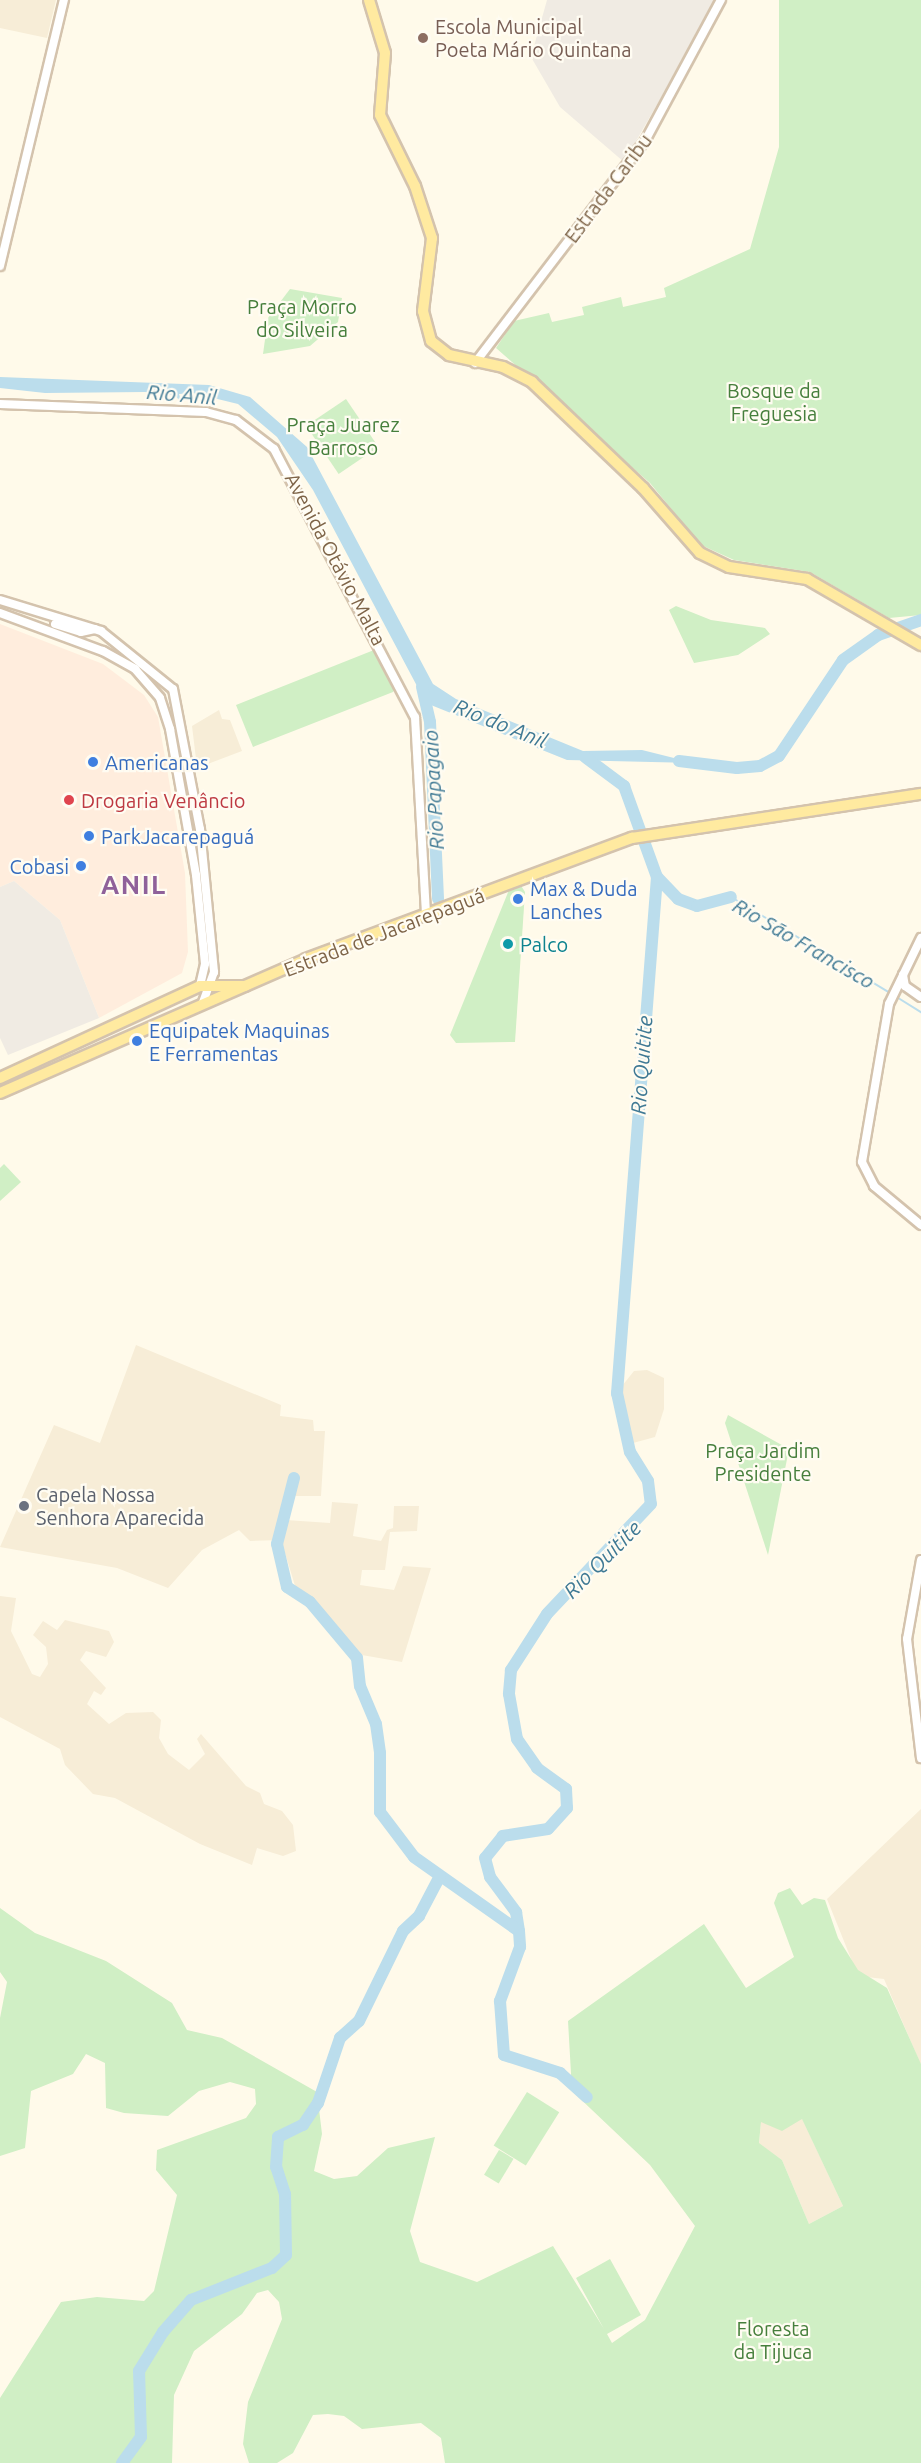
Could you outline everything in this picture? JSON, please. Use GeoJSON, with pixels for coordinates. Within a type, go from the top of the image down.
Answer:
{"type":"FeatureCollection","features":[{"type":"Feature","properties":{"kind":"main road"},"geometry":{"type":"LineString","coordinates":[[369,0],[385,53],[380,115],[415,186],[432,238],[426,331],[438,349],[475,363],[503,367],[532,382],[643,488],[700,553],[729,567],[807,579],[921,645]]}},
{"type":"Feature","properties":{"kind":"main road","name":"Estrada de Jacarepaguá"},"geometry":{"type":"LineString","coordinates":[[0,1093],[245,986],[632,838],[650,833],[917,796]]}},
{"type":"Feature","properties":{"kind":"main road","name":"Estrada de Jacarepaguá"},"geometry":{"type":"LineString","coordinates":[[0,1078],[200,986],[213,984],[245,986]]}},
{"type":"Feature","properties":{"kind":"street"},"geometry":{"type":"LineString","coordinates":[[0,266],[64,0]]}},
{"type":"Feature","properties":{"kind":"street","name":"Estrada Caribu"},"geometry":{"type":"LineString","coordinates":[[475,363],[646,138],[721,0]]}},
{"type":"Feature","properties":{"kind":"street","name":"Avenida Otávio Malta"},"geometry":{"type":"LineString","coordinates":[[0,405],[206,412],[236,420],[274,449],[415,717],[426,916]]}},
{"type":"Feature","properties":{"kind":"street"},"geometry":{"type":"LineString","coordinates":[[0,600],[95,629],[164,679],[179,704],[200,829],[213,984],[201,1005]]}},
{"type":"Feature","properties":{"kind":"street"},"geometry":{"type":"LineString","coordinates":[[0,613],[81,632],[95,629]]}},
{"type":"Feature","properties":{"kind":"street"},"geometry":{"type":"LineString","coordinates":[[16,617],[70,634],[135,669],[160,698],[170,729],[196,875],[206,964],[200,986]]}},
{"type":"Feature","properties":{"kind":"street"},"geometry":{"type":"LineString","coordinates":[[921,938],[893,993],[862,1162],[873,1186],[921,1225]]}},
{"type":"Feature","properties":{"kind":"street"},"geometry":{"type":"LineString","coordinates":[[904,972],[907,989]]}},
{"type":"Feature","properties":{"kind":"street"},"geometry":{"type":"LineString","coordinates":[[893,993],[907,989],[921,997]]}},
{"type":"Feature","properties":{"kind":"street"},"geometry":{"type":"LineString","coordinates":[[921,1560],[907,1639],[921,1758]]}},
{"type":"Feature","properties":{"kind":"shaded area"},"geometry":{"type":"Polygon","coordinates":[[[0,0],[56,0],[47,38],[0,28],[0,0]]]}},
{"type":"Feature","properties":{"kind":"shaded area"},"geometry":{"type":"Polygon","coordinates":[[[547,0],[717,0],[624,162],[560,107],[531,57],[547,0]]]}},
{"type":"Feature","properties":{"kind":"shaded area","name":"ParkJacarepaguá"},"geometry":{"type":"Polygon","coordinates":[[[0,624],[103,664],[144,695],[158,717],[185,873],[188,952],[182,973],[99,1018],[60,920],[14,881],[0,887],[0,624]]]}},
{"type":"Feature","properties":{"kind":"shaded area"},"geometry":{"type":"Polygon","coordinates":[[[219,710],[222,719],[230,720],[242,751],[205,765],[196,759],[192,726],[219,710]]]}},
{"type":"Feature","properties":{"kind":"shaded area"},"geometry":{"type":"Polygon","coordinates":[[[14,881],[60,920],[99,1018],[8,1055],[0,1038],[0,887],[14,881]]]}},
{"type":"Feature","properties":{"kind":"shaded area"},"geometry":{"type":"Polygon","coordinates":[[[136,1345],[281,1405],[280,1416],[313,1420],[314,1431],[325,1431],[321,1496],[293,1496],[286,1520],[330,1523],[332,1502],[358,1504],[353,1536],[381,1541],[387,1530],[393,1528],[394,1506],[419,1506],[417,1531],[390,1532],[385,1570],[362,1570],[360,1585],[394,1590],[403,1566],[431,1568],[402,1662],[356,1654],[320,1606],[296,1589],[281,1540],[250,1541],[239,1530],[202,1550],[168,1588],[117,1568],[0,1547],[54,1425],[100,1443],[136,1345]]]}},
{"type":"Feature","properties":{"kind":"shaded area"},"geometry":{"type":"Polygon","coordinates":[[[647,1370],[664,1378],[664,1409],[655,1437],[633,1443],[619,1405],[622,1386],[634,1371],[647,1370]]]}},
{"type":"Feature","properties":{"kind":"shaded area"},"geometry":{"type":"Polygon","coordinates":[[[0,1596],[16,1598],[11,1631],[32,1674],[40,1677],[48,1664],[46,1647],[33,1635],[43,1621],[57,1630],[65,1620],[109,1631],[114,1642],[106,1657],[86,1651],[80,1660],[106,1688],[101,1695],[94,1691],[87,1704],[109,1724],[126,1713],[153,1712],[161,1720],[159,1738],[168,1754],[189,1770],[205,1754],[197,1739],[201,1734],[246,1786],[260,1793],[264,1804],[282,1811],[293,1825],[296,1851],[283,1856],[257,1848],[252,1865],[200,1844],[115,1798],[93,1794],[65,1765],[60,1749],[0,1717],[0,1596]]]}},
{"type":"Feature","properties":{"kind":"shaded area"},"geometry":{"type":"Polygon","coordinates":[[[921,1809],[921,2065],[884,1979],[858,1976],[827,1899],[921,1809]]]}},
{"type":"Feature","properties":{"kind":"shaded area"},"geometry":{"type":"Polygon","coordinates":[[[802,2118],[843,2206],[809,2224],[782,2160],[759,2144],[761,2122],[802,2118]]]}},
{"type":"Feature","properties":{"kind":"green space","name":"Bosque da Freguesia"},"geometry":{"type":"Polygon","coordinates":[[[779,0],[921,0],[921,615],[889,618],[810,572],[734,560],[701,545],[650,483],[496,348],[514,321],[549,313],[552,322],[584,315],[582,307],[621,297],[623,307],[666,297],[664,288],[750,249],[779,147],[779,0]]]}},
{"type":"Feature","properties":{"kind":"green space","name":"Praça Morro do Silveira"},"geometry":{"type":"Polygon","coordinates":[[[290,289],[342,298],[338,322],[310,346],[263,354],[268,318],[290,289]]]}},
{"type":"Feature","properties":{"kind":"green space","name":"Praça Juarez Barroso"},"geometry":{"type":"Polygon","coordinates":[[[346,399],[378,447],[339,474],[306,426],[346,399]]]}},
{"type":"Feature","properties":{"kind":"green space"},"geometry":{"type":"Polygon","coordinates":[[[676,606],[711,620],[765,628],[770,634],[738,655],[694,663],[669,610],[676,606]]]}},
{"type":"Feature","properties":{"kind":"green space"},"geometry":{"type":"Polygon","coordinates":[[[374,650],[396,687],[393,692],[253,747],[236,705],[374,650]]]}},
{"type":"Feature","properties":{"kind":"green space"},"geometry":{"type":"Polygon","coordinates":[[[520,884],[525,892],[515,1042],[456,1043],[450,1035],[509,890],[520,884]]]}},
{"type":"Feature","properties":{"kind":"green space"},"geometry":{"type":"Polygon","coordinates":[[[4,1164],[21,1182],[0,1201],[0,1168],[4,1164]]]}},
{"type":"Feature","properties":{"kind":"green space","name":"Praça Jardim Presidente"},"geometry":{"type":"Polygon","coordinates":[[[728,1415],[789,1449],[768,1555],[725,1423],[728,1415]]]}},
{"type":"Feature","properties":{"kind":"green space","name":"Floresta da Tijuca"},"geometry":{"type":"Polygon","coordinates":[[[790,1888],[802,1905],[814,1898],[825,1900],[838,1938],[858,1970],[887,1988],[921,2064],[921,2463],[445,2463],[441,2438],[421,2423],[362,2429],[344,2416],[328,2414],[313,2415],[293,2453],[277,2463],[249,2463],[243,2444],[248,2402],[282,2319],[279,2302],[268,2290],[257,2293],[242,2314],[194,2351],[174,2395],[172,2463],[0,2463],[0,2398],[61,2302],[97,2297],[144,2301],[154,2291],[177,2195],[156,2170],[157,2150],[246,2118],[256,2104],[255,2089],[230,2082],[199,2091],[168,2116],[124,2113],[106,2108],[105,2063],[86,2054],[73,2074],[31,2091],[25,2148],[0,2156],[0,2018],[7,1982],[0,1972],[0,1908],[35,1933],[106,1961],[172,2003],[187,2030],[222,2038],[317,2092],[322,2134],[314,2171],[334,2179],[357,2176],[388,2148],[435,2137],[410,2231],[420,2262],[477,2282],[553,2246],[604,2329],[576,2278],[610,2259],[641,2315],[607,2334],[612,2343],[645,2320],[695,2226],[650,2165],[572,2091],[568,2021],[704,1924],[746,1988],[794,1957],[774,1903],[778,1893],[790,1888]],[[802,2119],[782,2131],[761,2122],[759,2143],[782,2160],[809,2224],[843,2206],[802,2119]]]}},
{"type":"Feature","properties":{"kind":"green space"},"geometry":{"type":"Polygon","coordinates":[[[527,2092],[559,2112],[526,2166],[494,2145],[527,2092]]]}},
{"type":"Feature","properties":{"kind":"green space"},"geometry":{"type":"Polygon","coordinates":[[[499,2150],[514,2159],[499,2184],[484,2175],[499,2150]]]}},
{"type":"Feature","properties":{"kind":"water","name":"Rio do Anil"},"geometry":{"type":"Polygon","coordinates":[[[0,377],[209,385],[250,397],[307,447],[433,684],[456,699],[583,751],[642,750],[694,763],[567,760],[426,703],[313,490],[277,437],[238,404],[193,393],[179,394],[182,404],[175,395],[145,392],[45,393],[0,388],[0,377]]]}},
{"type":"Feature","properties":{"kind":"waterway"},"geometry":{"type":"LineString","coordinates":[[679,761],[737,768],[760,766],[779,756],[843,660],[878,635],[921,620]]}},
{"type":"Feature","properties":{"kind":"waterway","name":"Rio Papagaio"},"geometry":{"type":"LineString","coordinates":[[422,687],[430,722],[438,899]]}},
{"type":"Feature","properties":{"kind":"waterway","name":"Rio Quitite"},"geometry":{"type":"LineString","coordinates":[[585,757],[624,786],[657,877],[617,1393],[630,1452],[648,1481],[651,1504],[547,1614],[511,1670],[509,1694],[517,1739],[537,1768],[566,1789],[567,1808],[548,1829],[503,1836],[485,1858],[490,1877],[516,1912],[519,1931],[520,1947],[500,2001],[504,2055],[560,2073],[587,2097]]}},
{"type":"Feature","properties":{"kind":"waterway","name":"Rio São Francisco"},"geometry":{"type":"LineString","coordinates":[[657,877],[678,899],[697,906],[731,897]]}},
{"type":"Feature","properties":{"kind":"waterway","name":"Rio São Francisco"},"geometry":{"type":"LineString","coordinates":[[731,897],[890,993]]}},
{"type":"Feature","properties":{"kind":"waterway","name":"Rio São Francisco"},"geometry":{"type":"LineString","coordinates":[[895,996],[921,1012]]}},
{"type":"Feature","properties":{"kind":"waterway","name":"Rio Papagaio"},"geometry":{"type":"LineString","coordinates":[[294,1478],[277,1544],[287,1587],[310,1602],[357,1658],[360,1686],[376,1724],[380,1753],[380,1812],[414,1857],[519,1931]]}},
{"type":"Feature","properties":{"kind":"waterway","name":"Rio Papagaio"},"geometry":{"type":"LineString","coordinates":[[122,2463],[141,2437],[139,2371],[163,2332],[191,2300],[272,2268],[286,2255],[285,2194],[276,2167],[278,2137],[303,2125],[318,2103],[340,2038],[359,2021],[403,1931],[419,1916],[440,1876]]}},
{"type":"Feature","properties":{"kind":"place","name":"Escola Municipal Poeta Mário Quintana"},"geometry":{"type":"Point","coordinates":[423,38]}},
{"type":"Feature","properties":{"kind":"place","name":"Americanas"},"geometry":{"type":"Point","coordinates":[93,762]}},
{"type":"Feature","properties":{"kind":"place","name":"Drogaria Venâncio"},"geometry":{"type":"Point","coordinates":[69,800]}},
{"type":"Feature","properties":{"kind":"place","name":"ParkJacarepaguá"},"geometry":{"type":"Point","coordinates":[89,836]}},
{"type":"Feature","properties":{"kind":"place","name":"Cobasi"},"geometry":{"type":"Point","coordinates":[81,866]}},
{"type":"Feature","properties":{"kind":"place","name":"Max & Duda Lanches"},"geometry":{"type":"Point","coordinates":[518,899]}},
{"type":"Feature","properties":{"kind":"place","name":"Palco"},"geometry":{"type":"Point","coordinates":[508,944]}},
{"type":"Feature","properties":{"kind":"place","name":"Equipatek Maquinas E Ferramentas"},"geometry":{"type":"Point","coordinates":[137,1041]}},
{"type":"Feature","properties":{"kind":"place","name":"Capela Nossa Senhora Aparecida"},"geometry":{"type":"Point","coordinates":[24,1506]}},
{"type":"Feature","properties":{"kind":"district","name":"ANIL"},"geometry":{"type":"Point","coordinates":[134,885]}},
{"type":"Feature","properties":{"kind":"water label","name":"Rio Anil"},"geometry":{"type":"Point","coordinates":[182,394]}}]}
